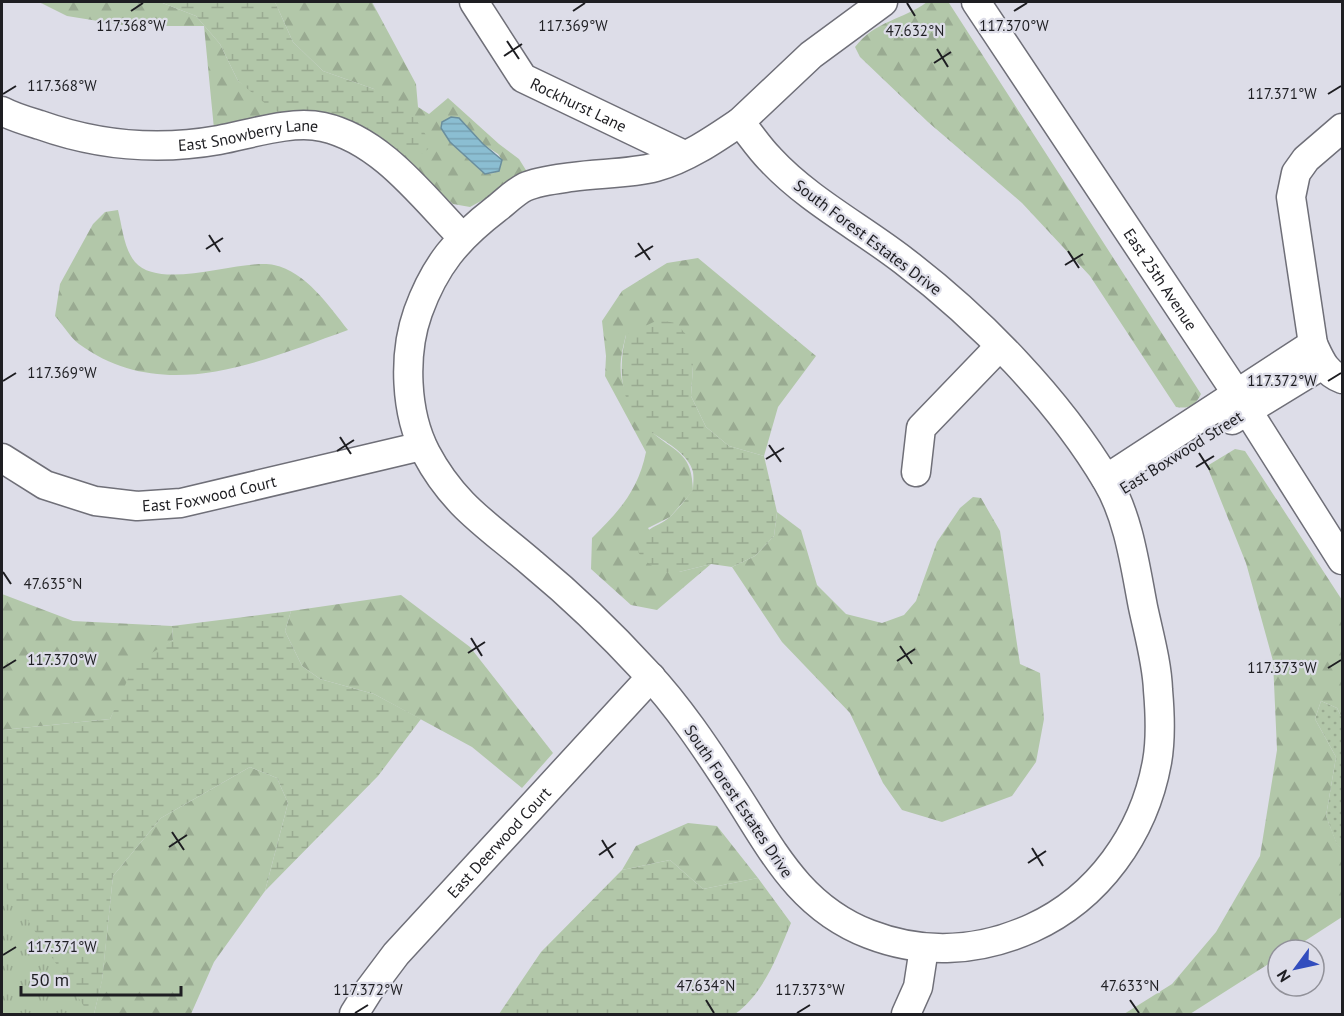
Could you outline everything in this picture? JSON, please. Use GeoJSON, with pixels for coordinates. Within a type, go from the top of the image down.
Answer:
{"type":"FeatureCollection","features":[{"type":"Feature","properties":{"kind":"street","name":"Rockhurst Lane"},"geometry":{"type":"LineString","coordinates":[[474,2],[523,78],[684,155]]}},
{"type":"Feature","properties":{"kind":"street"},"geometry":{"type":"LineString","coordinates":[[740,122],[811,56],[883,2]]}},
{"type":"Feature","properties":{"kind":"street","name":"East 25th Avenue"},"geometry":{"type":"LineString","coordinates":[[976,2],[1242,402],[1342,560]]}},
{"type":"Feature","properties":{"kind":"street","name":"East Snowberry Lane"},"geometry":{"type":"LineString","coordinates":[[2,111],[67,134],[120,146],[196,144],[288,127],[322,127],[350,137],[388,162],[461,236]]}},
{"type":"Feature","properties":{"kind":"street","name":"South Forest Estates Drive"},"geometry":{"type":"LineString","coordinates":[[740,122],[769,158],[793,181],[908,264],[999,347],[1053,405],[1110,487],[1126,527],[1158,685],[1159,758],[1146,806],[1123,851],[1094,886],[1053,918],[1006,940],[957,949],[924,948],[866,933],[825,909],[791,879],[765,843],[733,790],[651,677],[596,621],[532,562],[470,514],[446,487],[422,447],[411,408],[408,370],[415,319],[432,278],[461,236],[526,187],[570,177],[658,167],[684,155],[710,143],[740,122]]}},
{"type":"Feature","properties":{"kind":"street"},"geometry":{"type":"LineString","coordinates":[[1326,363],[1291,196],[1296,173],[1306,159],[1342,128]]}},
{"type":"Feature","properties":{"kind":"street"},"geometry":{"type":"LineString","coordinates":[[916,472],[921,428],[999,347]]}},
{"type":"Feature","properties":{"kind":"street","name":"East Boxwood Street"},"geometry":{"type":"LineString","coordinates":[[1110,487],[1242,402],[1326,363]]}},
{"type":"Feature","properties":{"kind":"street","name":"East Foxwood Court"},"geometry":{"type":"LineString","coordinates":[[2,458],[45,485],[95,501],[137,506],[181,503],[422,447]]}},
{"type":"Feature","properties":{"kind":"street","name":"East Deerwood Court"},"geometry":{"type":"LineString","coordinates":[[354,1014],[396,954],[651,677]]}},
{"type":"Feature","properties":{"kind":"street"},"geometry":{"type":"LineString","coordinates":[[906,1014],[918,987],[924,948]]}},
{"type":"Feature","properties":{"kind":"green space"},"geometry":{"type":"Polygon","coordinates":[[[39,2],[160,2],[196,16],[220,44],[238,81],[291,116],[214,129],[204,26],[129,26],[67,16],[39,2]]]}},
{"type":"Feature","properties":{"kind":"green space"},"geometry":{"type":"Polygon","coordinates":[[[160,2],[275,2],[293,42],[323,71],[374,89],[416,119],[432,145],[424,153],[398,156],[273,110],[238,81],[220,44],[196,16],[160,2]]]}},
{"type":"Feature","properties":{"kind":"green space"},"geometry":{"type":"Polygon","coordinates":[[[275,2],[372,2],[416,84],[418,107],[429,114],[448,98],[519,159],[529,175],[470,207],[453,204],[398,156],[374,89],[323,71],[293,42],[275,2]],[[465,124],[450,142],[485,174],[494,173],[502,160],[498,154],[483,144],[465,124]]]}},
{"type":"Feature","properties":{"kind":"green space"},"geometry":{"type":"Polygon","coordinates":[[[927,2],[949,3],[1201,394],[1191,406],[1176,407],[1090,276],[1022,203],[928,122],[860,57],[855,47],[863,38],[927,2]]]}},
{"type":"Feature","properties":{"kind":"green space"},"geometry":{"type":"Polygon","coordinates":[[[118,210],[128,251],[135,262],[147,270],[163,274],[182,274],[260,264],[274,265],[286,269],[306,282],[348,330],[281,354],[213,372],[179,375],[145,372],[111,362],[79,344],[55,316],[60,284],[93,224],[105,212],[118,210]]]}},
{"type":"Feature","properties":{"kind":"green space"},"geometry":{"type":"Polygon","coordinates":[[[698,258],[816,356],[778,407],[764,456],[729,446],[706,427],[691,396],[693,366],[626,335],[621,358],[621,376],[627,394],[651,431],[686,461],[692,478],[693,491],[670,517],[648,528],[679,572],[711,564],[657,610],[631,605],[591,569],[592,538],[611,519],[633,489],[646,452],[605,376],[606,356],[602,321],[622,291],[667,263],[698,258]]]}},
{"type":"Feature","properties":{"kind":"green space"},"geometry":{"type":"Polygon","coordinates":[[[658,320],[676,323],[689,338],[693,366],[691,396],[706,427],[729,446],[764,456],[777,512],[774,536],[755,556],[732,567],[711,564],[679,572],[661,572],[645,561],[638,552],[646,532],[671,516],[693,490],[693,472],[687,460],[643,425],[634,414],[624,389],[622,362],[626,335],[658,320]]]}},
{"type":"Feature","properties":{"kind":"green space"},"geometry":{"type":"Polygon","coordinates":[[[1235,449],[1245,451],[1342,600],[1342,718],[1337,708],[1321,701],[1315,719],[1336,757],[1326,816],[1337,844],[1342,848],[1342,917],[1310,938],[1266,938],[1266,966],[1190,1014],[1124,1014],[1172,984],[1216,932],[1260,856],[1277,750],[1273,661],[1246,563],[1207,466],[1235,449]]]}},
{"type":"Feature","properties":{"kind":"green space"},"geometry":{"type":"Polygon","coordinates":[[[973,497],[981,498],[1000,531],[1020,664],[1040,673],[1044,719],[1036,762],[1012,796],[942,822],[902,810],[883,783],[850,713],[782,642],[732,567],[755,556],[774,536],[777,512],[801,530],[817,585],[846,614],[882,623],[904,615],[916,601],[937,542],[960,508],[973,497]]]}},
{"type":"Feature","properties":{"kind":"green space"},"geometry":{"type":"Polygon","coordinates":[[[2,594],[73,621],[172,626],[173,640],[153,656],[137,675],[110,719],[2,730],[2,594]]]}},
{"type":"Feature","properties":{"kind":"green space"},"geometry":{"type":"Polygon","coordinates":[[[401,595],[470,647],[553,753],[522,788],[472,747],[374,694],[320,679],[302,666],[285,631],[291,611],[401,595]]]}},
{"type":"Feature","properties":{"kind":"green space"},"geometry":{"type":"Polygon","coordinates":[[[291,611],[285,631],[302,666],[320,679],[374,694],[421,719],[378,776],[265,891],[288,803],[277,778],[250,767],[161,818],[113,876],[102,981],[94,1014],[2,1014],[2,730],[110,719],[135,663],[173,640],[172,626],[291,611]]]}},
{"type":"Feature","properties":{"kind":"green space"},"geometry":{"type":"Polygon","coordinates":[[[1321,701],[1337,708],[1342,718],[1342,848],[1337,845],[1326,816],[1336,757],[1315,719],[1321,701]]]}},
{"type":"Feature","properties":{"kind":"green space"},"geometry":{"type":"Polygon","coordinates":[[[250,767],[277,778],[288,803],[265,891],[214,962],[191,1014],[94,1014],[102,980],[113,876],[161,818],[250,767]]]}},
{"type":"Feature","properties":{"kind":"green space"},"geometry":{"type":"Polygon","coordinates":[[[688,823],[717,826],[758,878],[703,889],[670,860],[622,870],[636,846],[688,823]]]}},
{"type":"Feature","properties":{"kind":"green space"},"geometry":{"type":"Polygon","coordinates":[[[670,860],[703,889],[758,878],[791,923],[769,973],[745,1005],[735,1014],[499,1014],[541,952],[622,870],[670,860]]]}},
{"type":"Feature","properties":{"kind":"green space"},"geometry":{"type":"Polygon","coordinates":[[[2,881],[89,1014],[2,1014],[2,881]]]}},
{"type":"Feature","properties":{"kind":"water"},"geometry":{"type":"Polygon","coordinates":[[[451,117],[459,118],[483,144],[502,160],[499,171],[485,174],[450,142],[441,128],[442,122],[451,117]]]}}]}
